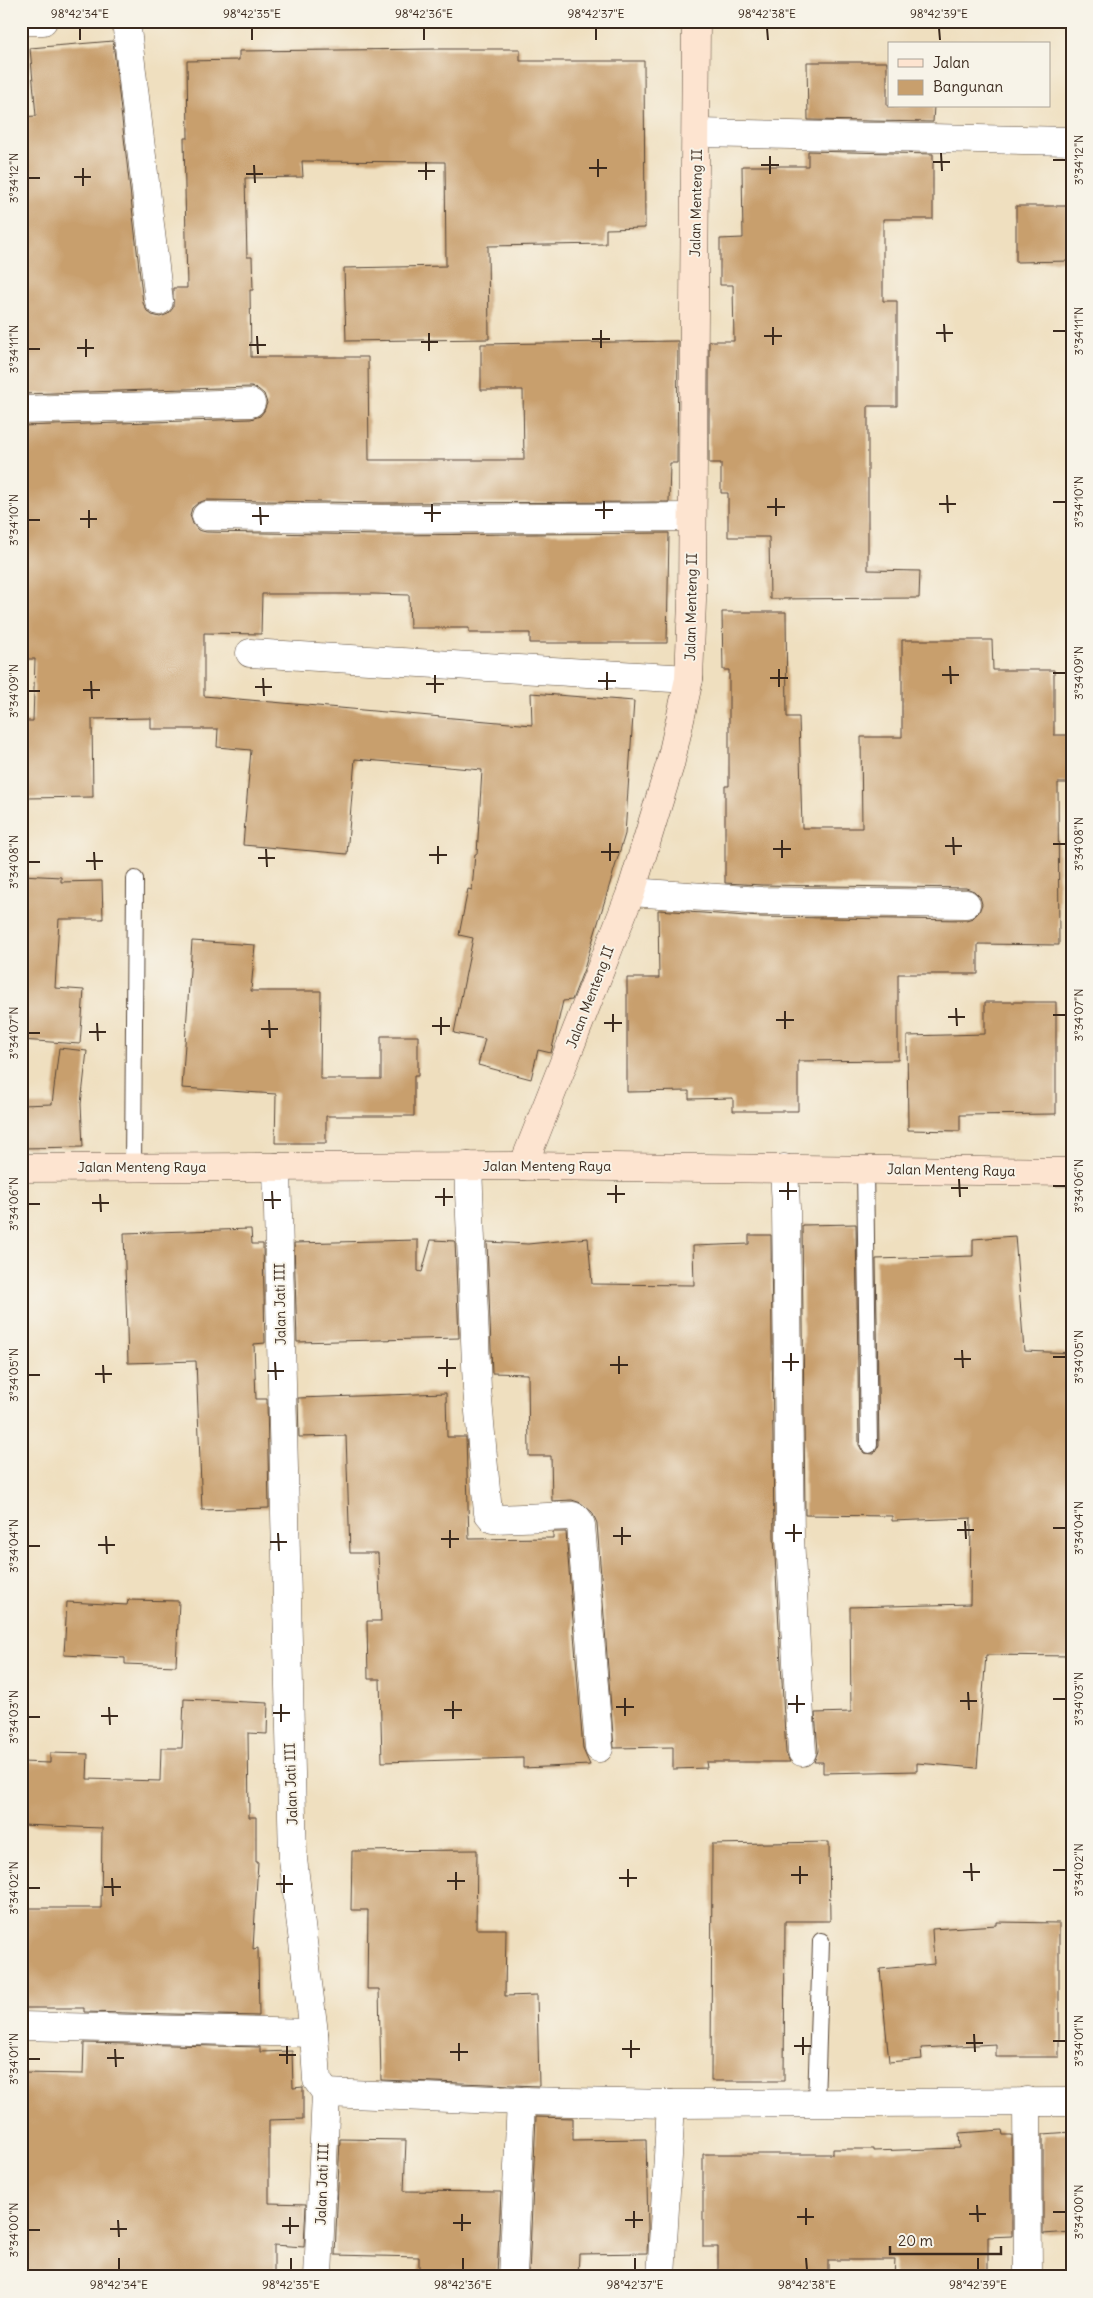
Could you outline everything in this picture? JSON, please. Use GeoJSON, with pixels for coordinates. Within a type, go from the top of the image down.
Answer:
{"type":"FeatureCollection","features":[{"type":"Feature","properties":{"kind":"street"},"geometry":{"type":"LineString","coordinates":[[21,22],[43,21]]}},
{"type":"Feature","properties":{"kind":"street"},"geometry":{"type":"LineString","coordinates":[[126,21],[159,301]]}},
{"type":"Feature","properties":{"kind":"street","name":"Jalan Menteng II"},"geometry":{"type":"LineString","coordinates":[[524,1166],[631,892],[670,765],[689,679],[692,601],[697,133],[696,21]]}},
{"type":"Feature","properties":{"kind":"street"},"geometry":{"type":"LineString","coordinates":[[697,133],[1072,141]]}},
{"type":"Feature","properties":{"kind":"street"},"geometry":{"type":"LineString","coordinates":[[21,410],[251,403]]}},
{"type":"Feature","properties":{"kind":"street"},"geometry":{"type":"LineString","coordinates":[[206,516],[380,519],[692,517]]}},
{"type":"Feature","properties":{"kind":"street"},"geometry":{"type":"LineString","coordinates":[[250,653],[689,679]]}},
{"type":"Feature","properties":{"kind":"street"},"geometry":{"type":"LineString","coordinates":[[631,892],[761,901],[966,904]]}},
{"type":"Feature","properties":{"kind":"street"},"geometry":{"type":"LineString","coordinates":[[468,1166],[477,1389],[488,1513],[493,1519],[573,1516],[578,1519],[582,1534],[599,1748]]}},
{"type":"Feature","properties":{"kind":"street","name":"Jalan Menteng Raya"},"geometry":{"type":"LineString","coordinates":[[21,1168],[524,1166],[1072,1172]]}},
{"type":"Feature","properties":{"kind":"street","name":"Jalan Jati III"},"geometry":{"type":"LineString","coordinates":[[277,1167],[293,1859],[314,2033],[317,2080],[326,2092],[318,2277]]}},
{"type":"Feature","properties":{"kind":"street"},"geometry":{"type":"LineString","coordinates":[[784,1168],[790,1538],[802,1752]]}},
{"type":"Feature","properties":{"kind":"street"},"geometry":{"type":"LineString","coordinates":[[21,2026],[314,2033]]}},
{"type":"Feature","properties":{"kind":"street"},"geometry":{"type":"LineString","coordinates":[[326,2092],[521,2102],[671,2104],[1072,2102]]}},
{"type":"Feature","properties":{"kind":"street"},"geometry":{"type":"LineString","coordinates":[[1027,2101],[1028,2277]]}},
{"type":"Feature","properties":{"kind":"street"},"geometry":{"type":"LineString","coordinates":[[513,2277],[521,2102]]}},
{"type":"Feature","properties":{"kind":"street"},"geometry":{"type":"LineString","coordinates":[[661,2277],[671,2104]]}},
{"type":"Feature","properties":{"kind":"lane"},"geometry":{"type":"LineString","coordinates":[[133,1167],[136,879]]}},
{"type":"Feature","properties":{"kind":"lane"},"geometry":{"type":"LineString","coordinates":[[865,1169],[869,1445]]}},
{"type":"Feature","properties":{"kind":"lane"},"geometry":{"type":"LineString","coordinates":[[816,2103],[821,1941]]}},
{"type":"Feature","properties":{"kind":"building"},"geometry":{"type":"Polygon","coordinates":[[[113,41],[143,303],[147,311],[152,315],[160,317],[168,314],[173,308],[173,288],[187,288],[184,138],[188,138],[187,61],[239,60],[239,51],[520,49],[520,61],[644,61],[645,228],[606,229],[606,244],[488,246],[489,339],[346,341],[344,268],[446,266],[445,162],[302,161],[303,177],[245,178],[247,257],[252,257],[253,290],[250,290],[251,357],[368,357],[369,460],[524,460],[523,390],[481,390],[481,344],[678,341],[677,463],[670,463],[669,502],[380,503],[206,500],[192,508],[190,515],[193,524],[198,530],[206,532],[380,535],[669,533],[667,643],[530,643],[530,633],[469,633],[469,628],[410,628],[409,595],[374,594],[262,594],[261,634],[204,633],[204,696],[532,725],[531,693],[634,701],[625,834],[584,969],[572,1000],[563,1001],[551,1053],[538,1050],[531,1079],[478,1065],[485,1039],[454,1033],[473,938],[459,935],[468,889],[472,890],[475,854],[477,854],[482,770],[355,759],[347,854],[243,845],[251,750],[217,747],[218,729],[151,729],[151,718],[92,719],[93,797],[25,798],[24,721],[33,721],[35,659],[21,659],[21,426],[251,419],[260,416],[267,403],[264,394],[258,389],[251,387],[21,394],[21,117],[36,116],[30,48],[113,41]]]}},
{"type":"Feature","properties":{"kind":"building"},"geometry":{"type":"Polygon","coordinates":[[[807,62],[887,62],[888,108],[934,108],[933,122],[808,120],[807,62]]]}},
{"type":"Feature","properties":{"kind":"building"},"geometry":{"type":"Polygon","coordinates":[[[808,151],[933,154],[933,219],[883,219],[883,301],[897,301],[897,406],[868,406],[868,570],[920,571],[919,598],[770,599],[769,537],[728,537],[728,493],[721,493],[721,463],[709,463],[709,341],[734,341],[733,285],[720,285],[720,239],[743,238],[742,166],[808,166],[808,151]]]}},
{"type":"Feature","properties":{"kind":"building"},"geometry":{"type":"Polygon","coordinates":[[[1016,206],[1072,206],[1072,261],[1016,262],[1016,206]]]}},
{"type":"Feature","properties":{"kind":"building"},"geometry":{"type":"Polygon","coordinates":[[[722,612],[786,612],[787,717],[799,717],[802,828],[862,828],[861,737],[902,737],[902,640],[992,640],[993,670],[1054,670],[1054,735],[1072,735],[1072,783],[1058,783],[1059,945],[978,944],[978,974],[898,974],[898,1060],[798,1061],[798,1111],[733,1111],[733,1098],[689,1099],[689,1091],[627,1092],[627,978],[659,978],[658,910],[761,917],[966,920],[973,918],[979,912],[982,904],[980,897],[974,891],[966,888],[725,883],[725,786],[729,786],[729,670],[723,670],[722,612]]]}},
{"type":"Feature","properties":{"kind":"building"},"geometry":{"type":"Polygon","coordinates":[[[21,875],[61,877],[61,882],[102,881],[103,919],[59,919],[55,988],[84,990],[80,1044],[21,1040],[21,875]]]}},
{"type":"Feature","properties":{"kind":"building"},"geometry":{"type":"Polygon","coordinates":[[[192,941],[255,945],[251,991],[321,991],[320,1079],[381,1079],[381,1036],[418,1036],[418,1076],[414,1076],[414,1116],[326,1116],[326,1143],[275,1143],[276,1094],[182,1088],[192,941]]]}},
{"type":"Feature","properties":{"kind":"building"},"geometry":{"type":"Polygon","coordinates":[[[985,1002],[1056,1002],[1056,1114],[960,1115],[960,1131],[908,1130],[907,1036],[985,1034],[985,1002]]]}},
{"type":"Feature","properties":{"kind":"building"},"geometry":{"type":"Polygon","coordinates":[[[59,1048],[87,1051],[81,1104],[83,1147],[21,1148],[21,1105],[52,1104],[59,1048]]]}},
{"type":"Feature","properties":{"kind":"building"},"geometry":{"type":"Polygon","coordinates":[[[856,1224],[859,1445],[864,1453],[874,1454],[879,1445],[876,1259],[973,1256],[973,1239],[1015,1236],[1024,1351],[1072,1353],[1072,1656],[986,1655],[977,1768],[917,1763],[917,1771],[823,1773],[823,1762],[814,1762],[818,1751],[815,1713],[851,1712],[850,1607],[970,1604],[971,1518],[892,1521],[892,1516],[805,1515],[802,1225],[856,1224]]]}},
{"type":"Feature","properties":{"kind":"building"},"geometry":{"type":"Polygon","coordinates":[[[251,1229],[252,1244],[263,1244],[265,1343],[254,1344],[256,1399],[267,1399],[269,1508],[202,1510],[196,1361],[128,1363],[124,1233],[251,1229]]]}},
{"type":"Feature","properties":{"kind":"building"},"geometry":{"type":"Polygon","coordinates":[[[749,1235],[771,1235],[774,1538],[786,1753],[790,1762],[706,1762],[707,1768],[673,1769],[673,1747],[614,1748],[597,1523],[592,1512],[581,1503],[572,1500],[552,1501],[551,1456],[529,1456],[528,1374],[492,1373],[487,1242],[528,1244],[588,1238],[592,1284],[694,1285],[693,1246],[749,1244],[749,1235]]]}},
{"type":"Feature","properties":{"kind":"building"},"geometry":{"type":"Polygon","coordinates":[[[418,1240],[418,1271],[422,1272],[431,1240],[455,1241],[459,1338],[297,1342],[294,1243],[418,1240]]]}},
{"type":"Feature","properties":{"kind":"building"},"geometry":{"type":"Polygon","coordinates":[[[446,1393],[447,1437],[466,1437],[469,1539],[553,1538],[553,1532],[566,1532],[583,1749],[590,1765],[523,1768],[523,1758],[382,1762],[380,1679],[368,1679],[367,1621],[381,1621],[378,1553],[350,1553],[346,1436],[299,1437],[298,1398],[446,1393]]]}},
{"type":"Feature","properties":{"kind":"building"},"geometry":{"type":"Polygon","coordinates":[[[128,1600],[179,1601],[176,1666],[125,1664],[125,1658],[64,1655],[67,1602],[127,1605],[128,1600]]]}},
{"type":"Feature","properties":{"kind":"building"},"geometry":{"type":"Polygon","coordinates":[[[184,1699],[268,1703],[267,1734],[248,1733],[249,1817],[256,1817],[256,1862],[258,1862],[253,1949],[258,1948],[259,2016],[84,2012],[84,2008],[21,2008],[21,1908],[101,1908],[102,1828],[21,1825],[21,1762],[50,1763],[50,1753],[88,1754],[87,1779],[160,1781],[161,1748],[182,1748],[184,1699]]]}},
{"type":"Feature","properties":{"kind":"building"},"geometry":{"type":"Polygon","coordinates":[[[829,1842],[830,1921],[785,1921],[784,2081],[711,2081],[712,1844],[829,1842]]]}},
{"type":"Feature","properties":{"kind":"building"},"geometry":{"type":"Polygon","coordinates":[[[477,1850],[476,1929],[506,1929],[505,1996],[537,1995],[539,2086],[381,2080],[379,1989],[367,1989],[368,1910],[351,1910],[352,1851],[477,1850]]]}},
{"type":"Feature","properties":{"kind":"building"},"geometry":{"type":"Polygon","coordinates":[[[997,1922],[1059,1923],[1059,2057],[996,2057],[996,2044],[921,2048],[922,2059],[889,2062],[880,1969],[934,1964],[932,1929],[997,1925],[997,1922]]]}},
{"type":"Feature","properties":{"kind":"building"},"geometry":{"type":"Polygon","coordinates":[[[84,2043],[260,2047],[260,2052],[292,2051],[293,2088],[303,2087],[303,2119],[269,2120],[269,2203],[306,2204],[304,2247],[274,2245],[274,2277],[21,2277],[21,2073],[83,2074],[84,2043]]]}},
{"type":"Feature","properties":{"kind":"building"},"geometry":{"type":"Polygon","coordinates":[[[536,2117],[573,2118],[573,2140],[646,2139],[647,2253],[579,2254],[578,2277],[530,2277],[536,2117]]]}},
{"type":"Feature","properties":{"kind":"building"},"geometry":{"type":"Polygon","coordinates":[[[1002,2130],[1003,2135],[1012,2135],[1012,2236],[988,2237],[988,2277],[894,2277],[895,2260],[828,2260],[828,2277],[718,2277],[718,2247],[703,2247],[703,2154],[833,2154],[833,2149],[873,2149],[873,2151],[960,2148],[959,2133],[1002,2130]]]}},
{"type":"Feature","properties":{"kind":"building"},"geometry":{"type":"Polygon","coordinates":[[[1072,2132],[1072,2232],[1043,2234],[1043,2134],[1072,2132]]]}},
{"type":"Feature","properties":{"kind":"building"},"geometry":{"type":"Polygon","coordinates":[[[340,2139],[406,2140],[404,2191],[501,2192],[497,2274],[419,2274],[419,2257],[335,2255],[340,2139]]]}}]}
